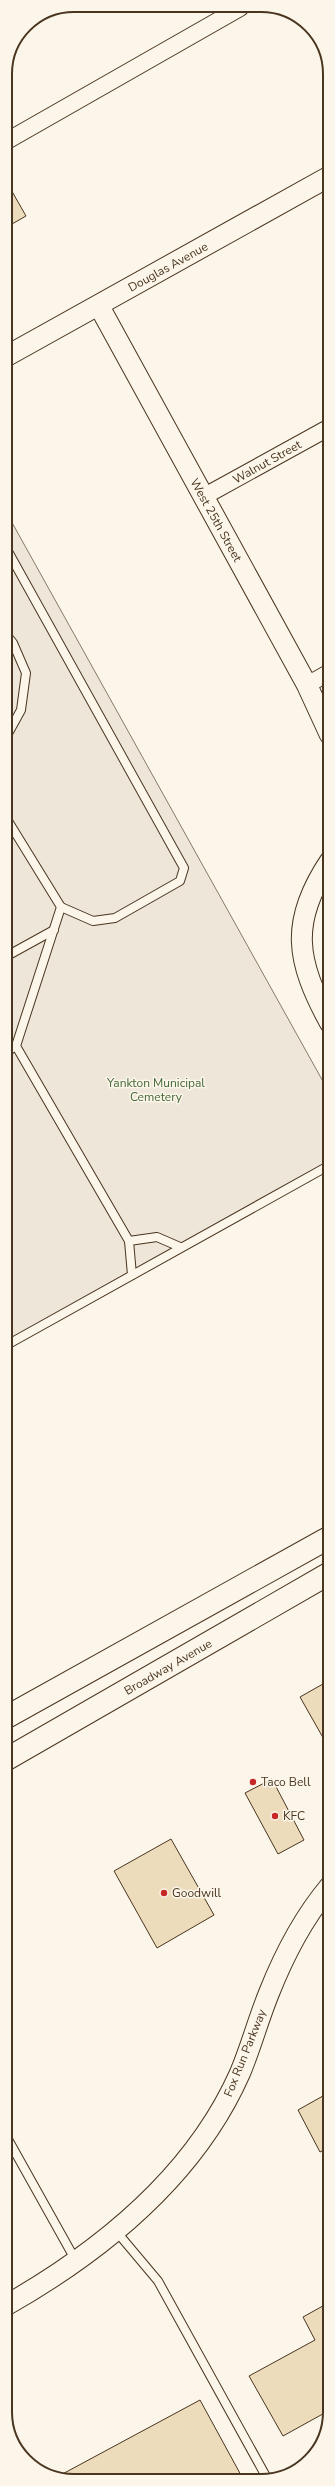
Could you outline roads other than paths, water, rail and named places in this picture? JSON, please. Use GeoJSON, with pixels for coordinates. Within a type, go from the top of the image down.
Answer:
{"type":"FeatureCollection","features":[{"type":"Feature","properties":{"kind":"highway"},"geometry":{"type":"LineString","coordinates":[[12,1714],[323,1541]]}},
{"type":"Feature","properties":{"kind":"highway","name":"Broadway Avenue"},"geometry":{"type":"LineString","coordinates":[[12,1756],[323,1577]]}},
{"type":"Feature","properties":{"kind":"street"},"geometry":{"type":"LineString","coordinates":[[12,138],[233,12]]}},
{"type":"Feature","properties":{"kind":"street","name":"Douglas Avenue"},"geometry":{"type":"LineString","coordinates":[[12,353],[323,180]]}},
{"type":"Feature","properties":{"kind":"street","name":"West 25th Street"},"geometry":{"type":"LineString","coordinates":[[99,306],[307,685],[323,720]]}},
{"type":"Feature","properties":{"kind":"street","name":"Walnut Street"},"geometry":{"type":"LineString","coordinates":[[203,497],[323,431]]}},
{"type":"Feature","properties":{"kind":"street"},"geometry":{"type":"LineString","coordinates":[[307,685],[323,676]]}},
{"type":"Feature","properties":{"kind":"street"},"geometry":{"type":"LineString","coordinates":[[323,872],[314,886],[303,916],[301,928],[302,952],[307,976],[323,1009]]}},
{"type":"Feature","properties":{"kind":"street","name":"Fox Run Parkway"},"geometry":{"type":"LineString","coordinates":[[12,2302],[76,2262],[116,2231],[154,2197],[190,2156],[218,2115],[240,2073],[282,1960],[301,1926],[323,1896]]}},
{"type":"Feature","properties":{"kind":"lane"},"geometry":{"type":"LineString","coordinates":[[12,559],[184,868],[180,881],[115,918],[93,921],[61,907],[12,827]]}},
{"type":"Feature","properties":{"kind":"lane"},"geometry":{"type":"LineString","coordinates":[[12,642],[26,673],[21,710],[12,726]]}},
{"type":"Feature","properties":{"kind":"lane"},"geometry":{"type":"LineString","coordinates":[[12,1049],[16,1046],[61,907]]}},
{"type":"Feature","properties":{"kind":"lane"},"geometry":{"type":"LineString","coordinates":[[12,952],[54,930]]}},
{"type":"Feature","properties":{"kind":"lane"},"geometry":{"type":"LineString","coordinates":[[16,1046],[129,1241],[132,1275]]}},
{"type":"Feature","properties":{"kind":"lane"},"geometry":{"type":"LineString","coordinates":[[12,1342],[180,1247],[323,1169]]}},
{"type":"Feature","properties":{"kind":"lane"},"geometry":{"type":"LineString","coordinates":[[129,1241],[157,1238],[180,1247]]}},
{"type":"Feature","properties":{"kind":"lane"},"geometry":{"type":"LineString","coordinates":[[12,2147],[76,2262]]}},
{"type":"Feature","properties":{"kind":"lane"},"geometry":{"type":"LineString","coordinates":[[116,2231],[158,2281],[265,2474]]}},
{"type":"Feature","properties":{"kind":"place","name":"Taco Bell"},"geometry":{"type":"Point","coordinates":[253,1782]}},
{"type":"Feature","properties":{"kind":"place","name":"KFC"},"geometry":{"type":"Point","coordinates":[275,1816]}},
{"type":"Feature","properties":{"kind":"place","name":"Goodwill"},"geometry":{"type":"Point","coordinates":[164,1893]}},
{"type":"Feature","properties":{"kind":"park label","name":"Yankton Municipal Cemetery"},"geometry":{"type":"Point","coordinates":[156,1090]}}]}
